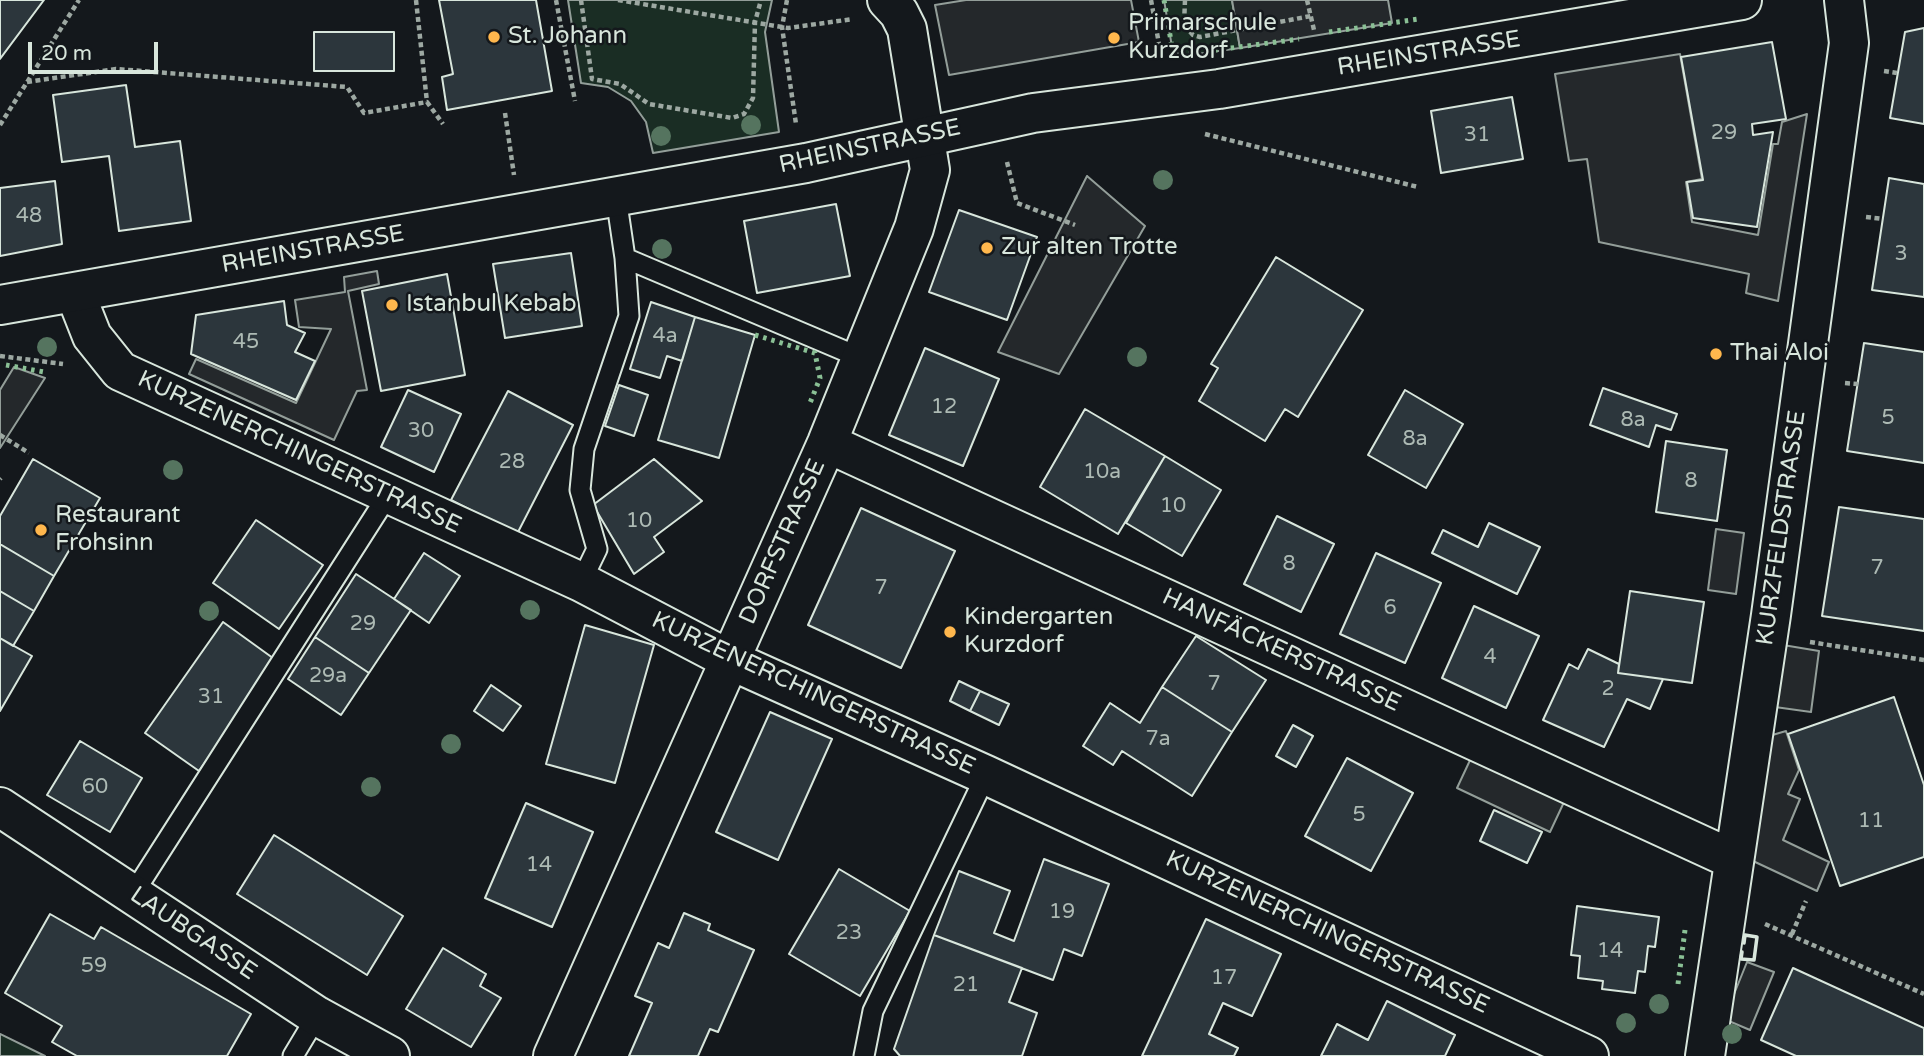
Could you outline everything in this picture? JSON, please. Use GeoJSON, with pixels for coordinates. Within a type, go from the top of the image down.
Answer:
{"type":"FeatureCollection","features":[{"type":"Feature","properties":{"kind":"street","name":"RHEINSTRASSE"},"geometry":{"type":"LineString","coordinates":[[0,305],[806,163],[925,134],[1032,113],[1219,89],[1742,0]]}},
{"type":"Feature","properties":{"kind":"street","name":"KURZFELDSTRASSE"},"geometry":{"type":"LineString","coordinates":[[1705,1056],[1767,635],[1849,43],[1844,0]]}},
{"type":"Feature","properties":{"kind":"street","name":"DORFSTRASSE"},"geometry":{"type":"LineString","coordinates":[[553,1056],[827,443],[859,357],[914,228],[930,170],[907,29],[893,6]]}},
{"type":"Feature","properties":{"kind":"street","name":"KURZENERCHINGERSTRASSE"},"geometry":{"type":"LineString","coordinates":[[75,293],[92,337],[120,371],[581,582],[730,660],[986,775],[1528,1043],[1589,1056]]}},
{"type":"Feature","properties":{"kind":"street","name":"HANFÄCKERSTRASSE"},"geometry":{"type":"LineString","coordinates":[[827,443],[1734,860]]}},
{"type":"Feature","properties":{"kind":"street","name":"LAUBGASSE"},"geometry":{"type":"LineString","coordinates":[[0,807],[317,1016],[390,1056]]}},
{"type":"Feature","properties":{"kind":"lane"},"geometry":{"type":"LineString","coordinates":[[581,582],[597,549],[580,490],[584,449],[629,316],[625,258],[615,197]]}},
{"type":"Feature","properties":{"kind":"lane"},"geometry":{"type":"LineString","coordinates":[[625,258],[859,357]]}},
{"type":"Feature","properties":{"kind":"lane"},"geometry":{"type":"LineString","coordinates":[[133,894],[388,495]]}},
{"type":"Feature","properties":{"kind":"lane"},"geometry":{"type":"LineString","coordinates":[[864,1056],[873,1011],[986,775]]}},
{"type":"Feature","properties":{"kind":"lane"},"geometry":{"type":"LineString","coordinates":[[293,1056],[317,1016]]}},
{"type":"Feature","properties":{"kind":"path"},"geometry":{"type":"LineString","coordinates":[[0,125],[79,0]]}},
{"type":"Feature","properties":{"kind":"path"},"geometry":{"type":"LineString","coordinates":[[416,0],[427,102],[443,124]]}},
{"type":"Feature","properties":{"kind":"path"},"geometry":{"type":"LineString","coordinates":[[556,0],[575,101]]}},
{"type":"Feature","properties":{"kind":"path"},"geometry":{"type":"LineString","coordinates":[[581,0],[592,79],[620,85],[649,104],[732,118],[744,114],[753,98],[755,22],[761,0]]}},
{"type":"Feature","properties":{"kind":"path"},"geometry":{"type":"LineString","coordinates":[[618,0],[782,27],[893,6]]}},
{"type":"Feature","properties":{"kind":"path"},"geometry":{"type":"LineString","coordinates":[[787,0],[782,27],[798,134]]}},
{"type":"Feature","properties":{"kind":"path"},"geometry":{"type":"LineString","coordinates":[[1151,0],[1164,66]]}},
{"type":"Feature","properties":{"kind":"path"},"geometry":{"type":"LineString","coordinates":[[1185,0],[1184,25],[1193,35],[1200,37],[1311,16]]}},
{"type":"Feature","properties":{"kind":"path"},"geometry":{"type":"LineString","coordinates":[[1307,0],[1315,36]]}},
{"type":"Feature","properties":{"kind":"path"},"geometry":{"type":"LineString","coordinates":[[27,82],[116,69],[347,87],[364,113],[427,102]]}},
{"type":"Feature","properties":{"kind":"path"},"geometry":{"type":"LineString","coordinates":[[505,113],[514,174]]}},
{"type":"Feature","properties":{"kind":"path"},"geometry":{"type":"LineString","coordinates":[[1204,134],[1418,187]]}},
{"type":"Feature","properties":{"kind":"path"},"geometry":{"type":"LineString","coordinates":[[1005,157],[1017,203],[1075,225]]}},
{"type":"Feature","properties":{"kind":"path"},"geometry":{"type":"LineString","coordinates":[[0,356],[69,364]]}},
{"type":"Feature","properties":{"kind":"path"},"geometry":{"type":"LineString","coordinates":[[0,435],[29,453]]}},
{"type":"Feature","properties":{"kind":"path"},"geometry":{"type":"LineString","coordinates":[[1767,635],[1924,660]]}},
{"type":"Feature","properties":{"kind":"path"},"geometry":{"type":"LineString","coordinates":[[1792,934],[1806,901]]}},
{"type":"Feature","properties":{"kind":"path"},"geometry":{"type":"LineString","coordinates":[[1727,909],[1792,934],[1924,994]]}},
{"type":"Feature","properties":{"kind":"green space"},"geometry":{"type":"Polygon","coordinates":[[[568,0],[772,0],[765,32],[779,132],[653,153],[646,122],[631,101],[608,87],[581,83],[568,0]]]}},
{"type":"Feature","properties":{"kind":"green space"},"geometry":{"type":"Polygon","coordinates":[[[1164,0],[1232,0],[1240,48],[1183,56],[1177,53],[1172,47],[1164,0]]]}},
{"type":"Feature","properties":{"kind":"green space"},"geometry":{"type":"Polygon","coordinates":[[[0,1034],[45,1056],[0,1056],[0,1034]]]}},
{"type":"Feature","properties":{"kind":"shaded area"},"geometry":{"type":"Polygon","coordinates":[[[966,0],[1131,0],[1139,42],[949,75],[935,5],[966,0]]]}},
{"type":"Feature","properties":{"kind":"shaded area"},"geometry":{"type":"Polygon","coordinates":[[[1232,0],[1388,0],[1392,23],[1240,48],[1232,0]]]}},
{"type":"Feature","properties":{"kind":"shaded area"},"geometry":{"type":"Polygon","coordinates":[[[1680,54],[1702,179],[1686,182],[1692,222],[1758,235],[1773,144],[1778,144],[1782,122],[1807,114],[1778,301],[1746,293],[1749,274],[1599,242],[1587,159],[1569,161],[1555,74],[1680,54]]]}},
{"type":"Feature","properties":{"kind":"shaded area"},"geometry":{"type":"Polygon","coordinates":[[[1087,176],[1145,226],[1059,374],[998,352],[1087,176]]]}},
{"type":"Feature","properties":{"kind":"shaded area"},"geometry":{"type":"Polygon","coordinates":[[[377,271],[379,284],[348,291],[367,390],[357,391],[334,440],[189,374],[196,359],[296,403],[331,329],[299,327],[295,300],[345,292],[344,277],[377,271]]]}},
{"type":"Feature","properties":{"kind":"shaded area"},"geometry":{"type":"Polygon","coordinates":[[[14,367],[45,378],[0,448],[0,390],[14,367]]]}},
{"type":"Feature","properties":{"kind":"shaded area"},"geometry":{"type":"Polygon","coordinates":[[[1716,529],[1744,533],[1736,594],[1708,590],[1716,529]]]}},
{"type":"Feature","properties":{"kind":"shaded area"},"geometry":{"type":"Polygon","coordinates":[[[1783,645],[1819,651],[1811,712],[1775,707],[1783,645]]]}},
{"type":"Feature","properties":{"kind":"shaded area"},"geometry":{"type":"Polygon","coordinates":[[[1786,731],[1799,770],[1788,794],[1800,799],[1783,840],[1829,862],[1817,891],[1753,861],[1769,736],[1786,731]]]}},
{"type":"Feature","properties":{"kind":"shaded area"},"geometry":{"type":"Polygon","coordinates":[[[1472,756],[1565,800],[1550,832],[1457,788],[1472,756]]]}},
{"type":"Feature","properties":{"kind":"shaded area"},"geometry":{"type":"Polygon","coordinates":[[[1747,962],[1774,972],[1750,1030],[1724,1019],[1747,962]]]}},
{"type":"Feature","properties":{"kind":"building"},"geometry":{"type":"Polygon","coordinates":[[[0,0],[44,0],[0,59],[0,0]]]}},
{"type":"Feature","properties":{"kind":"building","name":"St. Johann"},"geometry":{"type":"Polygon","coordinates":[[[439,0],[536,0],[552,91],[447,110],[442,77],[453,74],[439,0]]]}},
{"type":"Feature","properties":{"kind":"building"},"geometry":{"type":"Polygon","coordinates":[[[1924,28],[1924,124],[1890,118],[1905,32],[1924,28]]]}},
{"type":"Feature","properties":{"kind":"building"},"geometry":{"type":"Polygon","coordinates":[[[314,32],[394,32],[394,71],[314,71],[314,32]]]}},
{"type":"Feature","properties":{"kind":"building"},"geometry":{"type":"Polygon","coordinates":[[[1772,42],[1786,119],[1752,124],[1753,135],[1773,132],[1757,227],[1693,218],[1687,182],[1703,180],[1681,57],[1772,42]]]}},
{"type":"Feature","properties":{"kind":"building"},"geometry":{"type":"Polygon","coordinates":[[[126,85],[135,147],[180,141],[191,221],[119,231],[109,156],[62,162],[53,95],[126,85]]]}},
{"type":"Feature","properties":{"kind":"building"},"geometry":{"type":"Polygon","coordinates":[[[1512,97],[1523,159],[1441,173],[1431,111],[1512,97]]]}},
{"type":"Feature","properties":{"kind":"building"},"geometry":{"type":"Polygon","coordinates":[[[1889,178],[1924,184],[1924,297],[1872,290],[1889,178]]]}},
{"type":"Feature","properties":{"kind":"building"},"geometry":{"type":"Polygon","coordinates":[[[55,181],[62,244],[0,256],[0,188],[55,181]]]}},
{"type":"Feature","properties":{"kind":"building"},"geometry":{"type":"Polygon","coordinates":[[[836,204],[850,276],[757,293],[744,221],[836,204]]]}},
{"type":"Feature","properties":{"kind":"building"},"geometry":{"type":"Polygon","coordinates":[[[959,210],[1037,237],[1007,320],[929,292],[959,210]]]}},
{"type":"Feature","properties":{"kind":"building"},"geometry":{"type":"Polygon","coordinates":[[[571,253],[582,326],[505,338],[493,264],[571,253]]]}},
{"type":"Feature","properties":{"kind":"building"},"geometry":{"type":"Polygon","coordinates":[[[1276,257],[1363,310],[1298,417],[1285,409],[1265,441],[1199,401],[1218,368],[1211,364],[1276,257]]]}},
{"type":"Feature","properties":{"kind":"building"},"geometry":{"type":"Polygon","coordinates":[[[447,274],[465,375],[381,391],[362,291],[447,274]]]}},
{"type":"Feature","properties":{"kind":"building"},"geometry":{"type":"Polygon","coordinates":[[[284,301],[287,325],[305,333],[295,352],[315,361],[296,400],[191,354],[196,315],[284,301]]]}},
{"type":"Feature","properties":{"kind":"building"},"geometry":{"type":"Polygon","coordinates":[[[651,302],[695,317],[682,361],[667,356],[660,378],[630,369],[651,302]]]}},
{"type":"Feature","properties":{"kind":"building"},"geometry":{"type":"Polygon","coordinates":[[[695,317],[755,335],[719,458],[658,440],[695,317]]]}},
{"type":"Feature","properties":{"kind":"building"},"geometry":{"type":"Polygon","coordinates":[[[1864,343],[1924,352],[1924,463],[1847,451],[1864,343]]]}},
{"type":"Feature","properties":{"kind":"building"},"geometry":{"type":"Polygon","coordinates":[[[925,348],[999,379],[963,466],[889,435],[925,348]]]}},
{"type":"Feature","properties":{"kind":"building"},"geometry":{"type":"Polygon","coordinates":[[[619,385],[648,395],[634,436],[605,426],[619,385]]]}},
{"type":"Feature","properties":{"kind":"building"},"geometry":{"type":"Polygon","coordinates":[[[1603,388],[1677,414],[1671,430],[1656,425],[1649,447],[1590,425],[1603,388]]]}},
{"type":"Feature","properties":{"kind":"building"},"geometry":{"type":"Polygon","coordinates":[[[408,390],[461,414],[434,472],[381,447],[408,390]]]}},
{"type":"Feature","properties":{"kind":"building"},"geometry":{"type":"Polygon","coordinates":[[[1405,390],[1463,424],[1426,488],[1368,455],[1405,390]]]}},
{"type":"Feature","properties":{"kind":"building"},"geometry":{"type":"Polygon","coordinates":[[[508,391],[573,425],[517,534],[451,500],[508,391]]]}},
{"type":"Feature","properties":{"kind":"building"},"geometry":{"type":"Polygon","coordinates":[[[1085,409],[1165,456],[1118,534],[1040,487],[1085,409]]]}},
{"type":"Feature","properties":{"kind":"building"},"geometry":{"type":"Polygon","coordinates":[[[1666,441],[1727,450],[1717,521],[1656,512],[1666,441]]]}},
{"type":"Feature","properties":{"kind":"building"},"geometry":{"type":"Polygon","coordinates":[[[1165,456],[1221,490],[1182,556],[1126,523],[1165,456]]]}},
{"type":"Feature","properties":{"kind":"building","name":"Restaurant Frohsinn"},"geometry":{"type":"Polygon","coordinates":[[[33,459],[100,498],[54,576],[0,544],[0,516],[33,459]]]}},
{"type":"Feature","properties":{"kind":"building"},"geometry":{"type":"Polygon","coordinates":[[[654,459],[702,501],[654,537],[664,552],[634,574],[593,505],[654,459]]]}},
{"type":"Feature","properties":{"kind":"building"},"geometry":{"type":"Polygon","coordinates":[[[1839,507],[1924,519],[1924,631],[1822,616],[1839,507]]]}},
{"type":"Feature","properties":{"kind":"building"},"geometry":{"type":"Polygon","coordinates":[[[861,508],[955,551],[901,668],[808,625],[861,508]]]}},
{"type":"Feature","properties":{"kind":"building"},"geometry":{"type":"Polygon","coordinates":[[[1277,516],[1334,544],[1301,612],[1244,584],[1277,516]]]}},
{"type":"Feature","properties":{"kind":"building"},"geometry":{"type":"Polygon","coordinates":[[[256,520],[323,565],[279,629],[213,583],[256,520]]]}},
{"type":"Feature","properties":{"kind":"building"},"geometry":{"type":"Polygon","coordinates":[[[1489,523],[1540,547],[1517,594],[1432,553],[1443,530],[1478,547],[1489,523]]]}},
{"type":"Feature","properties":{"kind":"building"},"geometry":{"type":"Polygon","coordinates":[[[0,544],[54,576],[34,611],[0,591],[0,544]]]}},
{"type":"Feature","properties":{"kind":"building"},"geometry":{"type":"Polygon","coordinates":[[[424,553],[460,576],[429,623],[394,599],[424,553]]]}},
{"type":"Feature","properties":{"kind":"building"},"geometry":{"type":"Polygon","coordinates":[[[1376,553],[1441,583],[1405,663],[1340,634],[1376,553]]]}},
{"type":"Feature","properties":{"kind":"building"},"geometry":{"type":"Polygon","coordinates":[[[356,574],[411,610],[369,673],[315,637],[356,574]]]}},
{"type":"Feature","properties":{"kind":"building"},"geometry":{"type":"Polygon","coordinates":[[[0,591],[34,611],[13,646],[0,638],[0,591]]]}},
{"type":"Feature","properties":{"kind":"building"},"geometry":{"type":"Polygon","coordinates":[[[1630,591],[1704,602],[1692,683],[1618,673],[1630,591]]]}},
{"type":"Feature","properties":{"kind":"building"},"geometry":{"type":"Polygon","coordinates":[[[1474,606],[1539,636],[1506,708],[1442,678],[1474,606]]]}},
{"type":"Feature","properties":{"kind":"building"},"geometry":{"type":"Polygon","coordinates":[[[223,622],[277,661],[199,771],[145,733],[223,622]]]}},
{"type":"Feature","properties":{"kind":"building"},"geometry":{"type":"Polygon","coordinates":[[[585,625],[654,645],[615,783],[546,764],[585,625]]]}},
{"type":"Feature","properties":{"kind":"building"},"geometry":{"type":"Polygon","coordinates":[[[1196,636],[1266,680],[1232,732],[1162,687],[1196,636]]]}},
{"type":"Feature","properties":{"kind":"building"},"geometry":{"type":"Polygon","coordinates":[[[315,637],[369,673],[341,715],[288,679],[315,637]]]}},
{"type":"Feature","properties":{"kind":"building"},"geometry":{"type":"Polygon","coordinates":[[[0,638],[32,656],[0,711],[0,638]]]}},
{"type":"Feature","properties":{"kind":"building"},"geometry":{"type":"Polygon","coordinates":[[[1588,649],[1619,664],[1618,673],[1663,679],[1650,709],[1627,699],[1604,747],[1543,720],[1569,664],[1578,669],[1588,649]]]}},
{"type":"Feature","properties":{"kind":"building"},"geometry":{"type":"Polygon","coordinates":[[[959,681],[980,691],[970,711],[950,701],[959,681]]]}},
{"type":"Feature","properties":{"kind":"building"},"geometry":{"type":"Polygon","coordinates":[[[491,685],[521,706],[503,731],[474,711],[491,685]]]}},
{"type":"Feature","properties":{"kind":"building"},"geometry":{"type":"Polygon","coordinates":[[[1162,687],[1232,732],[1192,796],[1122,751],[1113,765],[1083,746],[1110,703],[1140,723],[1162,687]]]}},
{"type":"Feature","properties":{"kind":"building"},"geometry":{"type":"Polygon","coordinates":[[[980,691],[1009,704],[999,725],[970,711],[980,691]]]}},
{"type":"Feature","properties":{"kind":"building"},"geometry":{"type":"Polygon","coordinates":[[[1894,697],[1924,785],[1924,857],[1840,886],[1788,734],[1894,697]]]}},
{"type":"Feature","properties":{"kind":"building"},"geometry":{"type":"Polygon","coordinates":[[[770,712],[832,739],[778,860],[716,832],[770,712]]]}},
{"type":"Feature","properties":{"kind":"building"},"geometry":{"type":"Polygon","coordinates":[[[1293,725],[1313,736],[1296,767],[1276,756],[1293,725]]]}},
{"type":"Feature","properties":{"kind":"building"},"geometry":{"type":"Polygon","coordinates":[[[80,741],[142,778],[110,832],[47,795],[80,741]]]}},
{"type":"Feature","properties":{"kind":"building"},"geometry":{"type":"Polygon","coordinates":[[[1347,758],[1413,793],[1371,871],[1305,836],[1347,758]]]}},
{"type":"Feature","properties":{"kind":"building"},"geometry":{"type":"Polygon","coordinates":[[[526,803],[593,832],[552,927],[485,898],[526,803]]]}},
{"type":"Feature","properties":{"kind":"building"},"geometry":{"type":"Polygon","coordinates":[[[1494,810],[1542,832],[1527,863],[1480,841],[1494,810]]]}},
{"type":"Feature","properties":{"kind":"building"},"geometry":{"type":"Polygon","coordinates":[[[274,835],[403,916],[367,975],[237,894],[274,835]]]}},
{"type":"Feature","properties":{"kind":"building"},"geometry":{"type":"Polygon","coordinates":[[[1044,859],[1109,884],[1082,956],[1064,949],[1053,980],[934,935],[959,871],[1010,891],[994,933],[1014,941],[1044,859]]]}},
{"type":"Feature","properties":{"kind":"building"},"geometry":{"type":"Polygon","coordinates":[[[839,869],[910,911],[860,996],[789,954],[839,869]]]}},
{"type":"Feature","properties":{"kind":"building"},"geometry":{"type":"Polygon","coordinates":[[[1577,906],[1659,917],[1655,947],[1648,946],[1645,972],[1638,971],[1635,993],[1602,989],[1603,981],[1578,978],[1580,956],[1571,955],[1577,906]]]}},
{"type":"Feature","properties":{"kind":"building"},"geometry":{"type":"Polygon","coordinates":[[[684,913],[710,924],[708,930],[754,950],[718,1032],[710,1029],[698,1056],[629,1056],[652,1003],[635,996],[658,943],[669,948],[684,913]]]}},
{"type":"Feature","properties":{"kind":"building"},"geometry":{"type":"Polygon","coordinates":[[[50,914],[94,939],[101,927],[251,1014],[227,1056],[77,1056],[52,1042],[62,1026],[5,993],[50,914]]]}},
{"type":"Feature","properties":{"kind":"building"},"geometry":{"type":"Polygon","coordinates":[[[1206,919],[1281,954],[1252,1016],[1223,1003],[1209,1034],[1238,1048],[1234,1056],[1142,1056],[1206,919]]]}},
{"type":"Feature","properties":{"kind":"building"},"geometry":{"type":"Polygon","coordinates":[[[934,935],[1022,968],[1009,1002],[1037,1013],[1022,1056],[900,1056],[894,1049],[934,935]]]}},
{"type":"Feature","properties":{"kind":"building"},"geometry":{"type":"Polygon","coordinates":[[[443,948],[486,974],[480,986],[501,998],[471,1047],[406,1009],[443,948]]]}},
{"type":"Feature","properties":{"kind":"building"},"geometry":{"type":"Polygon","coordinates":[[[1793,968],[1924,1028],[1924,1056],[1796,1056],[1761,1040],[1793,968]]]}},
{"type":"Feature","properties":{"kind":"building"},"geometry":{"type":"Polygon","coordinates":[[[1387,1001],[1455,1035],[1445,1056],[1321,1056],[1337,1024],[1368,1040],[1387,1001]]]}},
{"type":"Feature","properties":{"kind":"hedge"},"geometry":{"type":"LineString","coordinates":[[1164,0],[1172,47],[1179,55],[1299,39]]}},
{"type":"Feature","properties":{"kind":"hedge"},"geometry":{"type":"LineString","coordinates":[[1329,32],[1419,19]]}},
{"type":"Feature","properties":{"kind":"hedge"},"geometry":{"type":"LineString","coordinates":[[755,335],[815,353],[820,378],[810,403]]}},
{"type":"Feature","properties":{"kind":"hedge"},"geometry":{"type":"LineString","coordinates":[[6,365],[44,372]]}},
{"type":"Feature","properties":{"kind":"hedge"},"geometry":{"type":"LineString","coordinates":[[1678,984],[1685,930]]}},
{"type":"Feature","properties":{"kind":"wall"},"geometry":{"type":"LineString","coordinates":[[1742,952],[1741,959],[1754,960],[1757,937],[1745,935],[1744,943]]}},
{"type":"Feature","properties":{"kind":"place","name":"St. Johann"},"geometry":{"type":"Point","coordinates":[494,37]}},
{"type":"Feature","properties":{"kind":"place","name":"Primarschule Kurzdorf"},"geometry":{"type":"Point","coordinates":[1114,38]}},
{"type":"Feature","properties":{"kind":"place","name":"Zur alten Trotte"},"geometry":{"type":"Point","coordinates":[987,248]}},
{"type":"Feature","properties":{"kind":"place","name":"Istanbul Kebab"},"geometry":{"type":"Point","coordinates":[392,305]}},
{"type":"Feature","properties":{"kind":"place","name":"Thai Aloi"},"geometry":{"type":"Point","coordinates":[1716,354]}},
{"type":"Feature","properties":{"kind":"place","name":"Restaurant Frohsinn"},"geometry":{"type":"Point","coordinates":[41,530]}},
{"type":"Feature","properties":{"kind":"place","name":"Kindergarten Kurzdorf"},"geometry":{"type":"Point","coordinates":[950,632]}}]}
